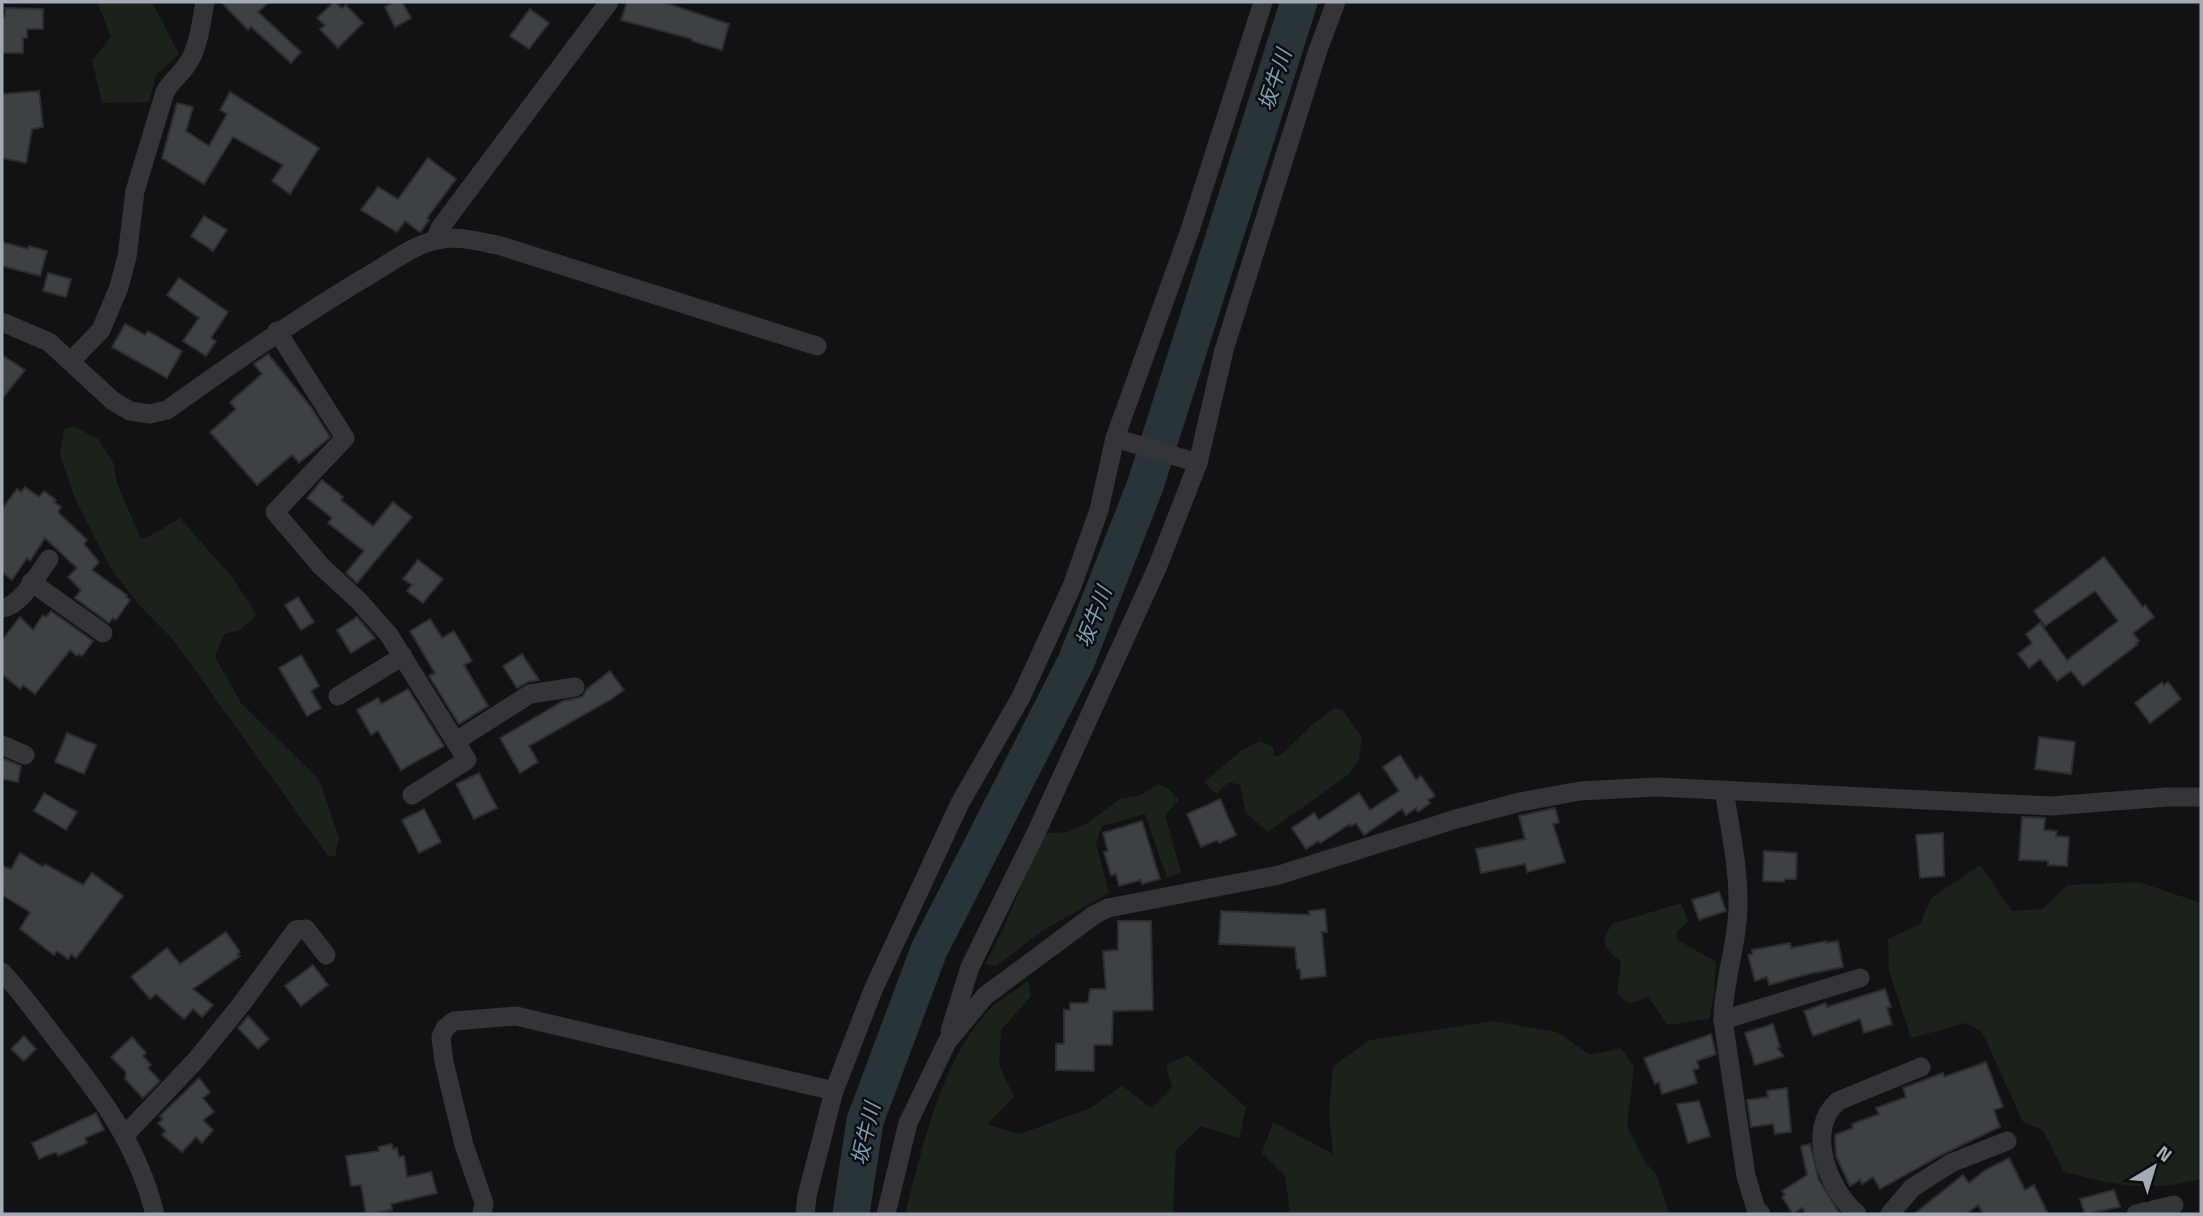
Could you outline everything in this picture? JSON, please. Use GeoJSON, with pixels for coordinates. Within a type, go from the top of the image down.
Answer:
{"type":"FeatureCollection","features":[{"type":"Feature","properties":{"kind":"street"},"geometry":{"type":"LineString","coordinates":[[71,361],[101,330],[119,287],[127,257],[135,191],[165,92],[193,53],[205,2]]}},
{"type":"Feature","properties":{"kind":"street"},"geometry":{"type":"LineString","coordinates":[[435,240],[440,228],[610,2]]}},
{"type":"Feature","properties":{"kind":"street"},"geometry":{"type":"LineString","coordinates":[[805,1214],[807,1196],[834,1091],[873,990],[960,803],[1021,697],[1072,586],[1123,440],[1263,2]]}},
{"type":"Feature","properties":{"kind":"street"},"geometry":{"type":"LineString","coordinates":[[886,1214],[908,1123],[947,1042],[971,967],[1037,831],[1157,568],[1318,50],[1336,2]]}},
{"type":"Feature","properties":{"kind":"street"},"geometry":{"type":"LineString","coordinates":[[2,322],[49,342],[113,401],[130,411],[150,414],[166,410],[276,331],[405,254],[435,240],[450,238],[501,246],[817,346]]}},
{"type":"Feature","properties":{"kind":"street"},"geometry":{"type":"LineString","coordinates":[[276,331],[345,438],[275,512],[321,566],[359,601],[389,635],[467,760],[412,795]]}},
{"type":"Feature","properties":{"kind":"street"},"geometry":{"type":"LineString","coordinates":[[1123,440],[1190,461]]}},
{"type":"Feature","properties":{"kind":"street"},"geometry":{"type":"LineString","coordinates":[[2,608],[12,606],[49,559]]}},
{"type":"Feature","properties":{"kind":"street"},"geometry":{"type":"LineString","coordinates":[[31,582],[103,633]]}},
{"type":"Feature","properties":{"kind":"street"},"geometry":{"type":"LineString","coordinates":[[338,695],[403,656]]}},
{"type":"Feature","properties":{"kind":"street"},"geometry":{"type":"LineString","coordinates":[[456,741],[530,695],[575,687]]}},
{"type":"Feature","properties":{"kind":"street"},"geometry":{"type":"LineString","coordinates":[[2,745],[25,755]]}},
{"type":"Feature","properties":{"kind":"street"},"geometry":{"type":"LineString","coordinates":[[947,1042],[985,996],[1094,915],[1108,908],[1279,875],[1456,818],[1580,790],[1657,787],[2050,806],[2201,797]]}},
{"type":"Feature","properties":{"kind":"street"},"geometry":{"type":"LineString","coordinates":[[1724,790],[1736,869],[1738,908],[1734,950],[1723,996],[1723,1020],[1746,1176],[1756,1209],[1761,1214]]}},
{"type":"Feature","properties":{"kind":"street"},"geometry":{"type":"LineString","coordinates":[[125,1135],[196,1060],[296,930],[306,929],[326,955]]}},
{"type":"Feature","properties":{"kind":"street"},"geometry":{"type":"LineString","coordinates":[[2,972],[85,1076],[125,1135],[146,1180],[155,1214]]}},
{"type":"Feature","properties":{"kind":"street"},"geometry":{"type":"LineString","coordinates":[[1723,1020],[1860,978]]}},
{"type":"Feature","properties":{"kind":"street"},"geometry":{"type":"LineString","coordinates":[[482,1214],[484,1203],[464,1145],[444,1062],[441,1037],[445,1028],[454,1021],[516,1016],[834,1091]]}},
{"type":"Feature","properties":{"kind":"street"},"geometry":{"type":"LineString","coordinates":[[1857,1214],[1849,1207],[1824,1163],[1821,1134],[1828,1110],[1838,1101],[1921,1067]]}},
{"type":"Feature","properties":{"kind":"street"},"geometry":{"type":"LineString","coordinates":[[1890,1214],[1912,1188],[1951,1163],[2007,1141]]}},
{"type":"Feature","properties":{"kind":"street"},"geometry":{"type":"LineString","coordinates":[[2136,1214],[2174,1205]]}},
{"type":"Feature","properties":{"kind":"shaded area"},"geometry":{"type":"Polygon","coordinates":[[[97,2],[152,2],[179,54],[156,75],[149,102],[102,103],[92,60],[111,37],[97,2]]]}},
{"type":"Feature","properties":{"kind":"shaded area"},"geometry":{"type":"Polygon","coordinates":[[[73,426],[98,439],[113,462],[117,483],[141,539],[180,518],[232,577],[257,615],[240,630],[224,634],[215,657],[241,703],[319,779],[339,838],[335,856],[328,856],[175,642],[139,605],[112,571],[76,501],[60,455],[64,429],[73,426]]]}},
{"type":"Feature","properties":{"kind":"shaded area"},"geometry":{"type":"Polygon","coordinates":[[[1335,708],[1342,709],[1362,738],[1359,759],[1348,775],[1268,832],[1246,813],[1240,785],[1229,782],[1216,794],[1204,782],[1242,750],[1260,741],[1273,747],[1274,757],[1281,755],[1313,724],[1335,708]]]}},
{"type":"Feature","properties":{"kind":"shaded area"},"geometry":{"type":"Polygon","coordinates":[[[1158,784],[1169,789],[1179,800],[1165,815],[1181,872],[1167,878],[1145,814],[1102,826],[1096,843],[1109,893],[1042,931],[996,966],[985,964],[1004,927],[1040,841],[1048,833],[1068,832],[1087,823],[1120,799],[1141,795],[1158,784]]]}},
{"type":"Feature","properties":{"kind":"shaded area"},"geometry":{"type":"Polygon","coordinates":[[[1980,865],[2012,911],[2042,909],[2068,885],[2139,882],[2201,903],[2201,1179],[2164,1186],[2132,1186],[2064,1172],[2043,1130],[2023,1122],[1982,1032],[1966,1023],[1911,1038],[1889,971],[1888,939],[1920,924],[1931,898],[1980,865]]]}},
{"type":"Feature","properties":{"kind":"shaded area"},"geometry":{"type":"Polygon","coordinates":[[[1681,903],[1688,921],[1676,933],[1678,940],[1716,962],[1714,993],[1709,1019],[1668,1025],[1648,997],[1630,1004],[1617,994],[1621,962],[1607,949],[1605,941],[1612,924],[1681,903]]]}},
{"type":"Feature","properties":{"kind":"shaded area"},"geometry":{"type":"Polygon","coordinates":[[[1028,981],[1031,996],[1001,1030],[999,1065],[1014,1097],[987,1124],[1020,1134],[1090,1108],[1122,1086],[1152,1108],[1172,1088],[1166,1065],[1187,1055],[1246,1107],[1239,1138],[1201,1126],[1176,1150],[1173,1214],[905,1214],[935,1106],[958,1054],[972,1030],[989,1010],[1028,981]]]}},
{"type":"Feature","properties":{"kind":"shaded area"},"geometry":{"type":"Polygon","coordinates":[[[1493,1021],[1557,1032],[1590,1055],[1621,1048],[1634,1067],[1627,1126],[1645,1162],[1657,1175],[1669,1214],[1290,1214],[1285,1176],[1262,1153],[1273,1122],[1333,1154],[1329,1113],[1333,1066],[1370,1040],[1493,1021]]]}},
{"type":"Feature","properties":{"kind":"building"},"geometry":{"type":"Polygon","coordinates":[[[221,2],[269,2],[258,12],[301,52],[291,63],[251,27],[248,30],[221,2]]]}},
{"type":"Feature","properties":{"kind":"building"},"geometry":{"type":"Polygon","coordinates":[[[334,2],[342,8],[346,5],[363,23],[338,48],[320,29],[325,25],[317,18],[334,2]]]}},
{"type":"Feature","properties":{"kind":"building"},"geometry":{"type":"Polygon","coordinates":[[[394,2],[402,2],[411,18],[395,27],[385,7],[394,2]]]}},
{"type":"Feature","properties":{"kind":"building"},"geometry":{"type":"Polygon","coordinates":[[[627,2],[663,2],[729,24],[722,50],[621,20],[627,2]]]}},
{"type":"Feature","properties":{"kind":"building"},"geometry":{"type":"Polygon","coordinates":[[[5,8],[43,9],[43,29],[27,29],[27,38],[23,38],[23,53],[2,53],[2,16],[5,16],[5,8]]]}},
{"type":"Feature","properties":{"kind":"building"},"geometry":{"type":"Polygon","coordinates":[[[530,9],[549,23],[529,49],[510,36],[530,9]]]}},
{"type":"Feature","properties":{"kind":"building"},"geometry":{"type":"Polygon","coordinates":[[[39,91],[43,127],[32,129],[26,163],[2,158],[2,94],[39,91]]]}},
{"type":"Feature","properties":{"kind":"building"},"geometry":{"type":"Polygon","coordinates":[[[230,92],[319,148],[290,194],[272,181],[283,165],[233,137],[204,184],[162,158],[177,103],[193,107],[186,131],[209,146],[227,114],[220,110],[230,92]]]}},
{"type":"Feature","properties":{"kind":"building"},"geometry":{"type":"Polygon","coordinates":[[[428,158],[456,179],[420,232],[405,221],[397,232],[361,210],[378,187],[398,199],[428,158]]]}},
{"type":"Feature","properties":{"kind":"building"},"geometry":{"type":"Polygon","coordinates":[[[204,216],[227,230],[213,251],[191,236],[204,216]]]}},
{"type":"Feature","properties":{"kind":"building"},"geometry":{"type":"Polygon","coordinates":[[[2,242],[47,251],[40,276],[2,266],[2,242]]]}},
{"type":"Feature","properties":{"kind":"building"},"geometry":{"type":"Polygon","coordinates":[[[48,273],[71,279],[66,297],[43,291],[48,273]]]}},
{"type":"Feature","properties":{"kind":"building"},"geometry":{"type":"Polygon","coordinates":[[[179,278],[228,312],[211,338],[216,341],[206,356],[183,341],[199,318],[167,295],[179,278]]]}},
{"type":"Feature","properties":{"kind":"building"},"geometry":{"type":"Polygon","coordinates":[[[125,324],[145,335],[148,331],[182,351],[167,378],[112,347],[125,324]]]}},
{"type":"Feature","properties":{"kind":"building"},"geometry":{"type":"Polygon","coordinates":[[[268,354],[311,407],[330,437],[299,463],[292,455],[257,485],[210,432],[236,409],[230,402],[262,374],[254,364],[268,354]]]}},
{"type":"Feature","properties":{"kind":"building"},"geometry":{"type":"Polygon","coordinates":[[[2,355],[25,370],[2,399],[2,355]]]}},
{"type":"Feature","properties":{"kind":"building"},"geometry":{"type":"Polygon","coordinates":[[[322,480],[343,497],[341,500],[373,526],[393,502],[412,517],[357,583],[346,573],[364,551],[328,523],[332,518],[307,498],[322,480]]]}},
{"type":"Feature","properties":{"kind":"building"},"geometry":{"type":"Polygon","coordinates":[[[25,487],[39,497],[44,491],[56,500],[54,502],[61,507],[58,512],[87,540],[84,544],[99,562],[92,570],[127,595],[130,600],[116,620],[113,618],[109,623],[75,598],[81,590],[68,577],[77,568],[45,538],[30,561],[27,558],[12,580],[2,572],[2,509],[17,489],[21,492],[25,487]]]}},
{"type":"Feature","properties":{"kind":"building"},"geometry":{"type":"Polygon","coordinates":[[[2104,557],[2154,617],[2133,633],[2139,641],[2137,645],[2083,686],[2071,671],[2057,681],[2040,659],[2029,668],[2018,654],[2032,643],[2026,634],[2040,623],[2067,660],[2118,621],[2095,591],[2045,626],[2034,611],[2104,557]]]}},
{"type":"Feature","properties":{"kind":"building"},"geometry":{"type":"Polygon","coordinates":[[[418,560],[443,579],[423,603],[407,591],[412,585],[403,579],[418,560]]]}},
{"type":"Feature","properties":{"kind":"building"},"geometry":{"type":"Polygon","coordinates":[[[298,597],[314,622],[301,630],[285,605],[298,597]]]}},
{"type":"Feature","properties":{"kind":"building"},"geometry":{"type":"Polygon","coordinates":[[[51,611],[93,641],[82,656],[77,656],[70,650],[35,694],[23,685],[20,689],[2,674],[2,640],[20,617],[33,630],[43,615],[46,617],[51,611]]]}},
{"type":"Feature","properties":{"kind":"building"},"geometry":{"type":"Polygon","coordinates":[[[357,617],[375,638],[351,653],[337,630],[357,617]]]}},
{"type":"Feature","properties":{"kind":"building"},"geometry":{"type":"Polygon","coordinates":[[[430,619],[442,638],[454,631],[472,661],[464,665],[488,706],[459,724],[429,676],[435,673],[410,631],[430,619]]]}},
{"type":"Feature","properties":{"kind":"building"},"geometry":{"type":"Polygon","coordinates":[[[522,654],[539,680],[517,688],[503,666],[522,654]]]}},
{"type":"Feature","properties":{"kind":"building"},"geometry":{"type":"Polygon","coordinates":[[[301,655],[319,686],[311,691],[321,708],[307,716],[279,668],[301,655]]]}},
{"type":"Feature","properties":{"kind":"building"},"geometry":{"type":"Polygon","coordinates":[[[610,671],[624,690],[529,746],[538,762],[520,773],[500,738],[563,701],[582,697],[587,689],[610,671]]]}},
{"type":"Feature","properties":{"kind":"building"},"geometry":{"type":"Polygon","coordinates":[[[2162,682],[2164,685],[2168,682],[2181,699],[2150,723],[2135,703],[2162,682]]]}},
{"type":"Feature","properties":{"kind":"building"},"geometry":{"type":"Polygon","coordinates":[[[408,689],[444,746],[401,770],[378,731],[371,735],[357,710],[378,698],[381,704],[408,689]]]}},
{"type":"Feature","properties":{"kind":"building"},"geometry":{"type":"Polygon","coordinates":[[[67,733],[96,745],[84,774],[55,762],[67,733]]]}},
{"type":"Feature","properties":{"kind":"building"},"geometry":{"type":"Polygon","coordinates":[[[2039,737],[2075,742],[2071,774],[2035,769],[2039,737]]]}},
{"type":"Feature","properties":{"kind":"building"},"geometry":{"type":"Polygon","coordinates":[[[1400,755],[1416,780],[1421,776],[1435,796],[1428,800],[1430,803],[1418,812],[1416,808],[1406,815],[1402,809],[1364,835],[1356,823],[1351,826],[1350,824],[1306,849],[1292,828],[1314,813],[1319,820],[1359,793],[1370,810],[1399,791],[1383,767],[1400,755]]]}},
{"type":"Feature","properties":{"kind":"building"},"geometry":{"type":"Polygon","coordinates":[[[2,758],[21,766],[18,782],[2,779],[2,758]]]}},
{"type":"Feature","properties":{"kind":"building"},"geometry":{"type":"Polygon","coordinates":[[[479,773],[497,808],[474,819],[456,784],[479,773]]]}},
{"type":"Feature","properties":{"kind":"building"},"geometry":{"type":"Polygon","coordinates":[[[44,793],[77,812],[66,830],[34,811],[44,793]]]}},
{"type":"Feature","properties":{"kind":"building"},"geometry":{"type":"Polygon","coordinates":[[[1220,799],[1236,835],[1201,847],[1187,814],[1220,799]]]}},
{"type":"Feature","properties":{"kind":"building"},"geometry":{"type":"Polygon","coordinates":[[[1555,808],[1559,822],[1553,824],[1565,862],[1527,872],[1525,864],[1481,873],[1476,849],[1525,839],[1519,816],[1555,808]]]}},
{"type":"Feature","properties":{"kind":"building"},"geometry":{"type":"Polygon","coordinates":[[[424,809],[441,842],[419,853],[402,820],[424,809]]]}},
{"type":"Feature","properties":{"kind":"building"},"geometry":{"type":"Polygon","coordinates":[[[2022,817],[2045,818],[2044,830],[2057,831],[2056,836],[2069,837],[2067,866],[2048,865],[2048,861],[2019,860],[2022,817]]]}},
{"type":"Feature","properties":{"kind":"building"},"geometry":{"type":"Polygon","coordinates":[[[1142,821],[1160,879],[1142,884],[1141,880],[1119,886],[1116,874],[1111,875],[1104,852],[1108,851],[1103,833],[1142,821]]]}},
{"type":"Feature","properties":{"kind":"building"},"geometry":{"type":"Polygon","coordinates":[[[1943,833],[1944,876],[1920,878],[1916,835],[1943,833]]]}},
{"type":"Feature","properties":{"kind":"building"},"geometry":{"type":"Polygon","coordinates":[[[1764,851],[1797,853],[1796,879],[1785,879],[1784,882],[1763,881],[1764,851]]]}},
{"type":"Feature","properties":{"kind":"building"},"geometry":{"type":"Polygon","coordinates":[[[20,853],[83,885],[92,873],[123,896],[76,958],[71,954],[68,959],[57,951],[54,955],[20,929],[30,912],[2,895],[2,866],[11,869],[20,853]]]}},
{"type":"Feature","properties":{"kind":"building"},"geometry":{"type":"Polygon","coordinates":[[[1719,892],[1726,911],[1699,920],[1692,900],[1719,892]]]}},
{"type":"Feature","properties":{"kind":"building"},"geometry":{"type":"Polygon","coordinates":[[[1325,909],[1327,932],[1322,932],[1326,976],[1301,979],[1295,947],[1219,944],[1221,911],[1310,915],[1309,911],[1325,909]]]}},
{"type":"Feature","properties":{"kind":"building"},"geometry":{"type":"Polygon","coordinates":[[[1118,921],[1151,921],[1153,1010],[1113,1011],[1112,1045],[1094,1045],[1094,1071],[1056,1070],[1056,1044],[1064,1044],[1064,1010],[1070,1010],[1070,1003],[1088,1003],[1090,989],[1106,989],[1103,951],[1118,950],[1118,921]]]}},
{"type":"Feature","properties":{"kind":"building"},"geometry":{"type":"Polygon","coordinates":[[[226,932],[240,956],[193,989],[213,1005],[202,1017],[193,1009],[184,1019],[156,994],[150,999],[131,977],[167,948],[180,964],[226,932]]]}},
{"type":"Feature","properties":{"kind":"building"},"geometry":{"type":"Polygon","coordinates":[[[1838,941],[1843,967],[1769,985],[1767,977],[1755,981],[1748,955],[1753,954],[1752,950],[1790,943],[1791,948],[1838,941]]]}},
{"type":"Feature","properties":{"kind":"building"},"geometry":{"type":"Polygon","coordinates":[[[313,965],[328,985],[301,1006],[285,986],[313,965]]]}},
{"type":"Feature","properties":{"kind":"building"},"geometry":{"type":"Polygon","coordinates":[[[1885,989],[1891,1007],[1887,1008],[1892,1024],[1864,1033],[1860,1019],[1813,1036],[1804,1011],[1826,1003],[1827,1007],[1885,989]]]}},
{"type":"Feature","properties":{"kind":"building"},"geometry":{"type":"Polygon","coordinates":[[[248,1016],[269,1039],[258,1049],[238,1028],[248,1016]]]}},
{"type":"Feature","properties":{"kind":"building"},"geometry":{"type":"Polygon","coordinates":[[[1773,1024],[1780,1047],[1777,1048],[1784,1056],[1755,1065],[1745,1033],[1773,1024]]]}},
{"type":"Feature","properties":{"kind":"building"},"geometry":{"type":"Polygon","coordinates":[[[1711,1034],[1716,1054],[1697,1061],[1699,1068],[1693,1070],[1697,1083],[1662,1094],[1659,1082],[1655,1084],[1644,1058],[1711,1034]]]}},
{"type":"Feature","properties":{"kind":"building"},"geometry":{"type":"Polygon","coordinates":[[[24,1036],[36,1049],[24,1061],[11,1049],[24,1036]]]}},
{"type":"Feature","properties":{"kind":"building"},"geometry":{"type":"Polygon","coordinates":[[[132,1037],[146,1053],[143,1056],[151,1065],[148,1068],[160,1081],[143,1098],[125,1079],[126,1072],[111,1057],[132,1037]]]}},
{"type":"Feature","properties":{"kind":"building"},"geometry":{"type":"Polygon","coordinates":[[[1986,1062],[2003,1107],[1994,1110],[2000,1127],[1945,1153],[1880,1189],[1873,1177],[1862,1184],[1860,1180],[1850,1186],[1836,1156],[1835,1135],[1853,1128],[1852,1124],[1879,1114],[1876,1108],[1906,1097],[1903,1088],[1943,1073],[1944,1077],[1986,1062]]]}},
{"type":"Feature","properties":{"kind":"building"},"geometry":{"type":"Polygon","coordinates":[[[199,1078],[210,1092],[203,1098],[214,1112],[203,1120],[213,1130],[202,1143],[196,1137],[182,1152],[162,1135],[166,1131],[158,1123],[163,1119],[160,1116],[199,1078]]]}},
{"type":"Feature","properties":{"kind":"building"},"geometry":{"type":"Polygon","coordinates":[[[1787,1088],[1791,1132],[1775,1134],[1773,1124],[1751,1127],[1747,1100],[1768,1097],[1767,1091],[1787,1088]]]}},
{"type":"Feature","properties":{"kind":"building"},"geometry":{"type":"Polygon","coordinates":[[[1699,1101],[1710,1136],[1688,1143],[1677,1104],[1699,1101]]]}},
{"type":"Feature","properties":{"kind":"building"},"geometry":{"type":"Polygon","coordinates":[[[96,1113],[104,1130],[85,1138],[87,1143],[58,1156],[56,1152],[39,1159],[32,1143],[96,1113]]]}},
{"type":"Feature","properties":{"kind":"building"},"geometry":{"type":"Polygon","coordinates":[[[392,1144],[393,1149],[397,1148],[399,1157],[404,1156],[407,1177],[431,1172],[437,1193],[391,1204],[392,1210],[366,1214],[361,1185],[351,1186],[346,1156],[379,1151],[378,1147],[392,1144]]]}},
{"type":"Feature","properties":{"kind":"building"},"geometry":{"type":"Polygon","coordinates":[[[1810,1144],[1819,1180],[1840,1214],[1806,1214],[1802,1208],[1793,1214],[1782,1197],[1785,1195],[1782,1191],[1807,1175],[1801,1146],[1810,1144]]]}},
{"type":"Feature","properties":{"kind":"building"},"geometry":{"type":"Polygon","coordinates":[[[2009,1158],[2025,1190],[2034,1185],[2048,1214],[1983,1214],[1978,1205],[1966,1214],[1914,1214],[1963,1175],[1969,1183],[1985,1170],[2009,1158]]]}},
{"type":"Feature","properties":{"kind":"building"},"geometry":{"type":"Polygon","coordinates":[[[2114,1190],[2120,1207],[2085,1214],[2080,1199],[2114,1190]]]}},
{"type":"Feature","properties":{"kind":"waterway","name":"坂牛川"},"geometry":{"type":"LineString","coordinates":[[851,1214],[865,1121],[929,950],[1076,662],[1145,486],[1299,2]]}}]}
